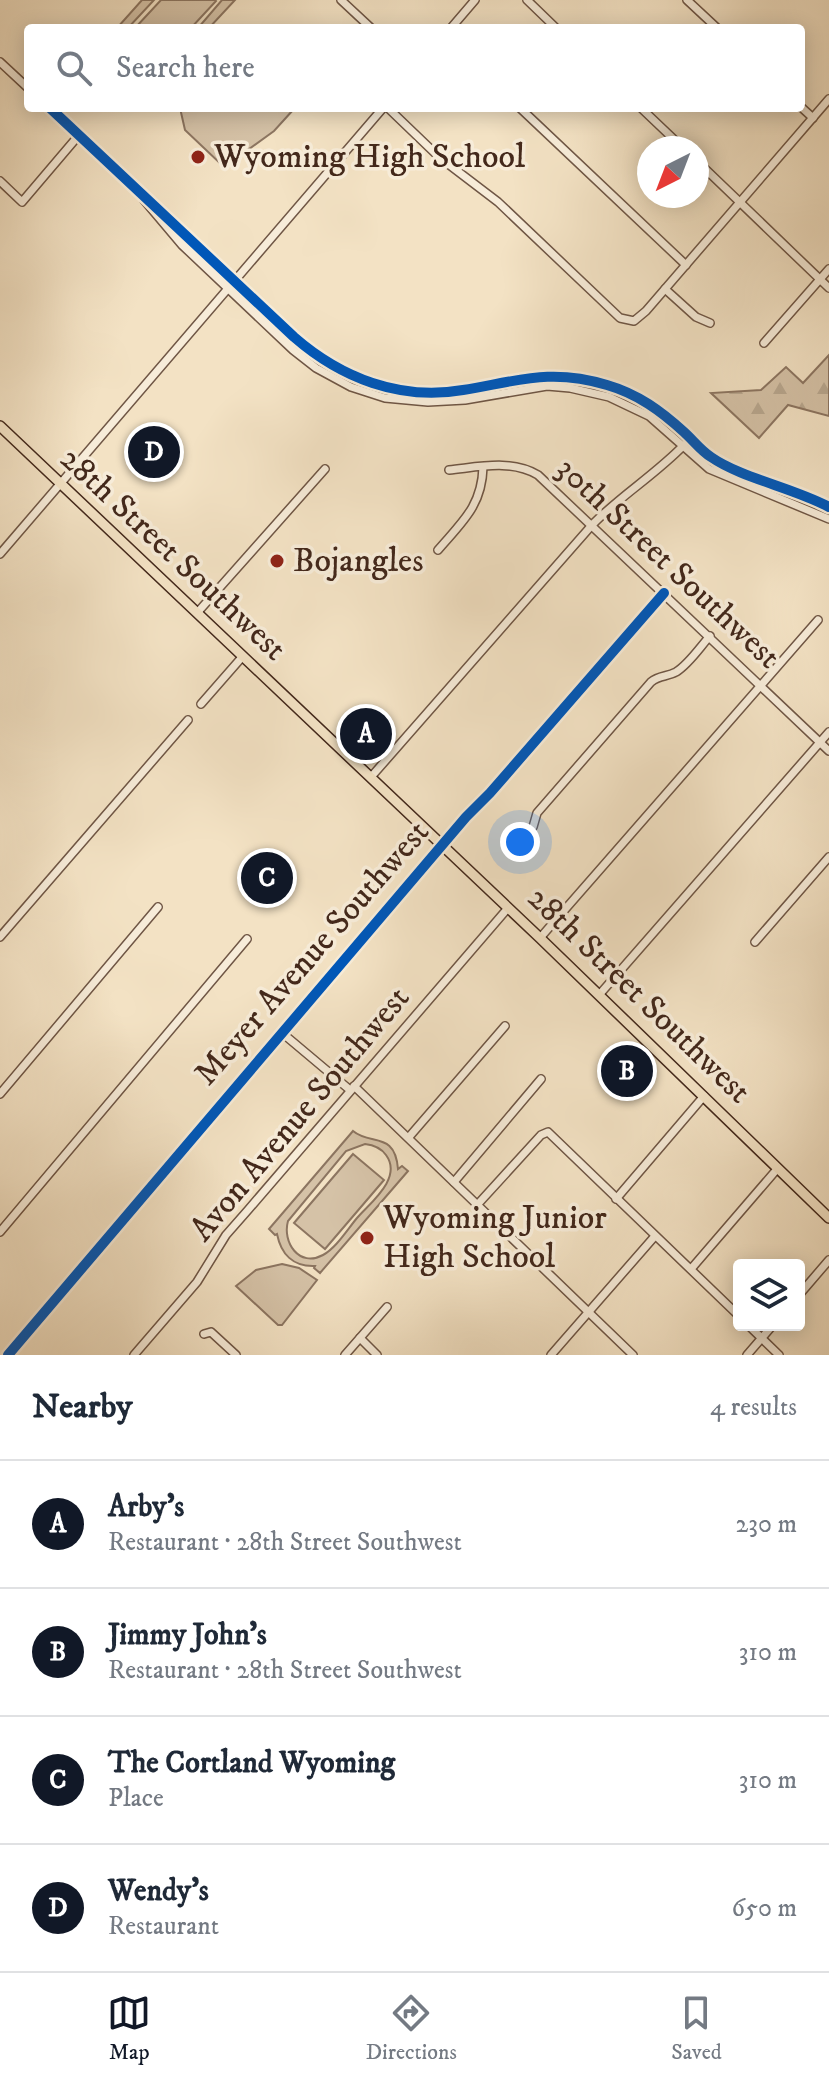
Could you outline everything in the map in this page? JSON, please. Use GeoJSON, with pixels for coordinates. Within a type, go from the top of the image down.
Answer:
{"type":"FeatureCollection","features":[{"type":"Feature","properties":{"kind":"main road","name":"28th Street Southwest"},"geometry":{"type":"LineString","coordinates":[[0,426],[540,938],[829,1218]]}},
{"type":"Feature","properties":{"kind":"street"},"geometry":{"type":"LineString","coordinates":[[341,0],[367,24]]}},
{"type":"Feature","properties":{"kind":"street"},"geometry":{"type":"LineString","coordinates":[[527,0],[552,24]]}},
{"type":"Feature","properties":{"kind":"street"},"geometry":{"type":"LineString","coordinates":[[687,0],[713,24]]}},
{"type":"Feature","properties":{"kind":"street"},"geometry":{"type":"LineString","coordinates":[[454,24],[471,1]]}},
{"type":"Feature","properties":{"kind":"street"},"geometry":{"type":"LineString","coordinates":[[0,62],[24,84]]}},
{"type":"Feature","properties":{"kind":"street"},"geometry":{"type":"LineString","coordinates":[[389,112],[439,157],[498,202],[620,318],[629,321],[640,318],[829,99]]}},
{"type":"Feature","properties":{"kind":"street"},"geometry":{"type":"LineString","coordinates":[[805,111],[813,118]]}},
{"type":"Feature","properties":{"kind":"street"},"geometry":{"type":"LineString","coordinates":[[54,112],[318,357],[359,379],[382,387],[439,392],[541,375],[606,384],[644,400],[662,412],[710,457],[829,507]]}},
{"type":"Feature","properties":{"kind":"street"},"geometry":{"type":"LineString","coordinates":[[0,554],[382,112]]}},
{"type":"Feature","properties":{"kind":"street"},"geometry":{"type":"LineString","coordinates":[[524,112],[686,265]]}},
{"type":"Feature","properties":{"kind":"street"},"geometry":{"type":"LineString","coordinates":[[645,112],[670,136]]}},
{"type":"Feature","properties":{"kind":"street"},"geometry":{"type":"LineString","coordinates":[[0,182],[22,202],[79,135]]}},
{"type":"Feature","properties":{"kind":"street"},"geometry":{"type":"LineString","coordinates":[[709,172],[829,288]]}},
{"type":"Feature","properties":{"kind":"street"},"geometry":{"type":"LineString","coordinates":[[141,195],[176,239],[293,350],[316,368],[367,393],[428,402],[465,400],[547,386],[609,397],[638,410],[709,469],[829,519]]}},
{"type":"Feature","properties":{"kind":"street"},"geometry":{"type":"LineString","coordinates":[[764,343],[829,269]]}},
{"type":"Feature","properties":{"kind":"street"},"geometry":{"type":"LineString","coordinates":[[665,289],[696,317],[710,323]]}},
{"type":"Feature","properties":{"kind":"street"},"geometry":{"type":"LineString","coordinates":[[580,390],[582,379]]}},
{"type":"Feature","properties":{"kind":"street"},"geometry":{"type":"LineString","coordinates":[[371,777],[592,525],[616,502],[661,468],[690,438]]}},
{"type":"Feature","properties":{"kind":"street","name":"30th Street Southwest"},"geometry":{"type":"LineString","coordinates":[[449,470],[509,465],[530,471],[592,525],[829,751]]}},
{"type":"Feature","properties":{"kind":"street"},"geometry":{"type":"LineString","coordinates":[[438,550],[477,501],[483,467]]}},
{"type":"Feature","properties":{"kind":"street"},"geometry":{"type":"LineString","coordinates":[[197,613],[325,469]]}},
{"type":"Feature","properties":{"kind":"street","name":"Meyer Avenue Southwest"},"geometry":{"type":"LineString","coordinates":[[8,1355],[281,1032],[664,593]]}},
{"type":"Feature","properties":{"kind":"street"},"geometry":{"type":"LineString","coordinates":[[540,938],[818,620]]}},
{"type":"Feature","properties":{"kind":"street"},"geometry":{"type":"LineString","coordinates":[[533,827],[537,813],[651,682],[657,677],[677,672],[710,636]]}},
{"type":"Feature","properties":{"kind":"street"},"geometry":{"type":"LineString","coordinates":[[201,704],[243,656]]}},
{"type":"Feature","properties":{"kind":"street"},"geometry":{"type":"LineString","coordinates":[[0,937],[188,720]]}},
{"type":"Feature","properties":{"kind":"street"},"geometry":{"type":"LineString","coordinates":[[599,995],[829,732]]}},
{"type":"Feature","properties":{"kind":"street"},"geometry":{"type":"LineString","coordinates":[[755,942],[829,857]]}},
{"type":"Feature","properties":{"kind":"street"},"geometry":{"type":"LineString","coordinates":[[0,1094],[158,907]]}},
{"type":"Feature","properties":{"kind":"street","name":"Avon Avenue Southwest"},"geometry":{"type":"LineString","coordinates":[[134,1355],[197,1282],[226,1235],[508,908]]}},
{"type":"Feature","properties":{"kind":"street"},"geometry":{"type":"LineString","coordinates":[[0,1232],[247,939]]}},
{"type":"Feature","properties":{"kind":"street"},"geometry":{"type":"LineString","coordinates":[[409,1137],[505,1026]]}},
{"type":"Feature","properties":{"kind":"street"},"geometry":{"type":"LineString","coordinates":[[281,1032],[409,1137],[633,1355]]}},
{"type":"Feature","properties":{"kind":"street"},"geometry":{"type":"LineString","coordinates":[[454,1182],[541,1079]]}},
{"type":"Feature","properties":{"kind":"street"},"geometry":{"type":"LineString","coordinates":[[616,1199],[704,1096]]}},
{"type":"Feature","properties":{"kind":"street"},"geometry":{"type":"LineString","coordinates":[[478,1204],[541,1135],[548,1132],[733,1310]]}},
{"type":"Feature","properties":{"kind":"street"},"geometry":{"type":"LineString","coordinates":[[691,1269],[778,1168]]}},
{"type":"Feature","properties":{"kind":"street"},"geometry":{"type":"LineString","coordinates":[[551,1355],[655,1236]]}},
{"type":"Feature","properties":{"kind":"street"},"geometry":{"type":"LineString","coordinates":[[805,1288],[829,1260]]}},
{"type":"Feature","properties":{"kind":"street"},"geometry":{"type":"LineString","coordinates":[[345,1355],[387,1307]]}},
{"type":"Feature","properties":{"kind":"street"},"geometry":{"type":"LineString","coordinates":[[754,1331],[779,1355]]}},
{"type":"Feature","properties":{"kind":"street"},"geometry":{"type":"LineString","coordinates":[[747,1355],[768,1331]]}},
{"type":"Feature","properties":{"kind":"street"},"geometry":{"type":"LineString","coordinates":[[208,1333],[236,1355]]}},
{"type":"Feature","properties":{"kind":"street"},"geometry":{"type":"LineString","coordinates":[[360,1338],[377,1355]]}},
{"type":"Feature","properties":{"kind":"green space"},"geometry":{"type":"Polygon","coordinates":[[[142,0],[154,0],[132,24],[121,24],[142,0]]]}},
{"type":"Feature","properties":{"kind":"green space"},"geometry":{"type":"Polygon","coordinates":[[[161,0],[216,1],[195,24],[139,24],[161,0]]]}},
{"type":"Feature","properties":{"kind":"green space"},"geometry":{"type":"Polygon","coordinates":[[[222,0],[235,0],[213,24],[201,24],[222,0]]]}},
{"type":"Feature","properties":{"kind":"green space"},"geometry":{"type":"Polygon","coordinates":[[[181,112],[291,112],[274,131],[224,167],[185,130],[181,112]]]}},
{"type":"Feature","properties":{"kind":"green space"},"geometry":{"type":"Polygon","coordinates":[[[829,355],[829,416],[788,405],[759,438],[711,393],[761,390],[786,367],[803,383],[829,355]]]}},
{"type":"Feature","properties":{"kind":"green space"},"geometry":{"type":"Polygon","coordinates":[[[353,1131],[387,1144],[396,1157],[398,1169],[402,1166],[408,1171],[320,1273],[315,1266],[300,1264],[289,1258],[277,1234],[269,1229],[353,1131]],[[365,1144],[346,1151],[288,1221],[290,1244],[300,1255],[314,1258],[328,1252],[383,1190],[388,1181],[390,1164],[382,1150],[365,1144]]]}},
{"type":"Feature","properties":{"kind":"green space"},"geometry":{"type":"Polygon","coordinates":[[[353,1154],[384,1180],[325,1249],[294,1223],[353,1154]]]}},
{"type":"Feature","properties":{"kind":"green space"},"geometry":{"type":"Polygon","coordinates":[[[282,1264],[299,1268],[317,1280],[282,1325],[278,1325],[236,1286],[256,1270],[282,1264]]]}},
{"type":"Feature","properties":{"kind":"cycle path"},"geometry":{"type":"LineString","coordinates":[[54,112],[294,337],[312,352],[352,375],[394,389],[440,393],[551,377],[569,377],[607,385],[629,393],[658,410],[704,452],[723,464],[829,507]]}},
{"type":"Feature","properties":{"kind":"cycle path"},"geometry":{"type":"LineString","coordinates":[[8,1355],[466,817],[664,593]]}},
{"type":"Feature","properties":{"kind":"place","name":"Wyoming High School"},"geometry":{"type":"Point","coordinates":[198,157]}},
{"type":"Feature","properties":{"kind":"place","name":"Wendy's"},"geometry":{"type":"Point","coordinates":[154,452]}},
{"type":"Feature","properties":{"kind":"place","name":"Bojangles"},"geometry":{"type":"Point","coordinates":[277,561]}},
{"type":"Feature","properties":{"kind":"place","name":"Arby's"},"geometry":{"type":"Point","coordinates":[366,734]}},
{"type":"Feature","properties":{"kind":"place","name":"The Cortland Wyoming"},"geometry":{"type":"Point","coordinates":[267,878]}},
{"type":"Feature","properties":{"kind":"place","name":"Jimmy John's"},"geometry":{"type":"Point","coordinates":[627,1071]}},
{"type":"Feature","properties":{"kind":"place","name":"Wyoming Junior High School"},"geometry":{"type":"Point","coordinates":[367,1238]}}]}
